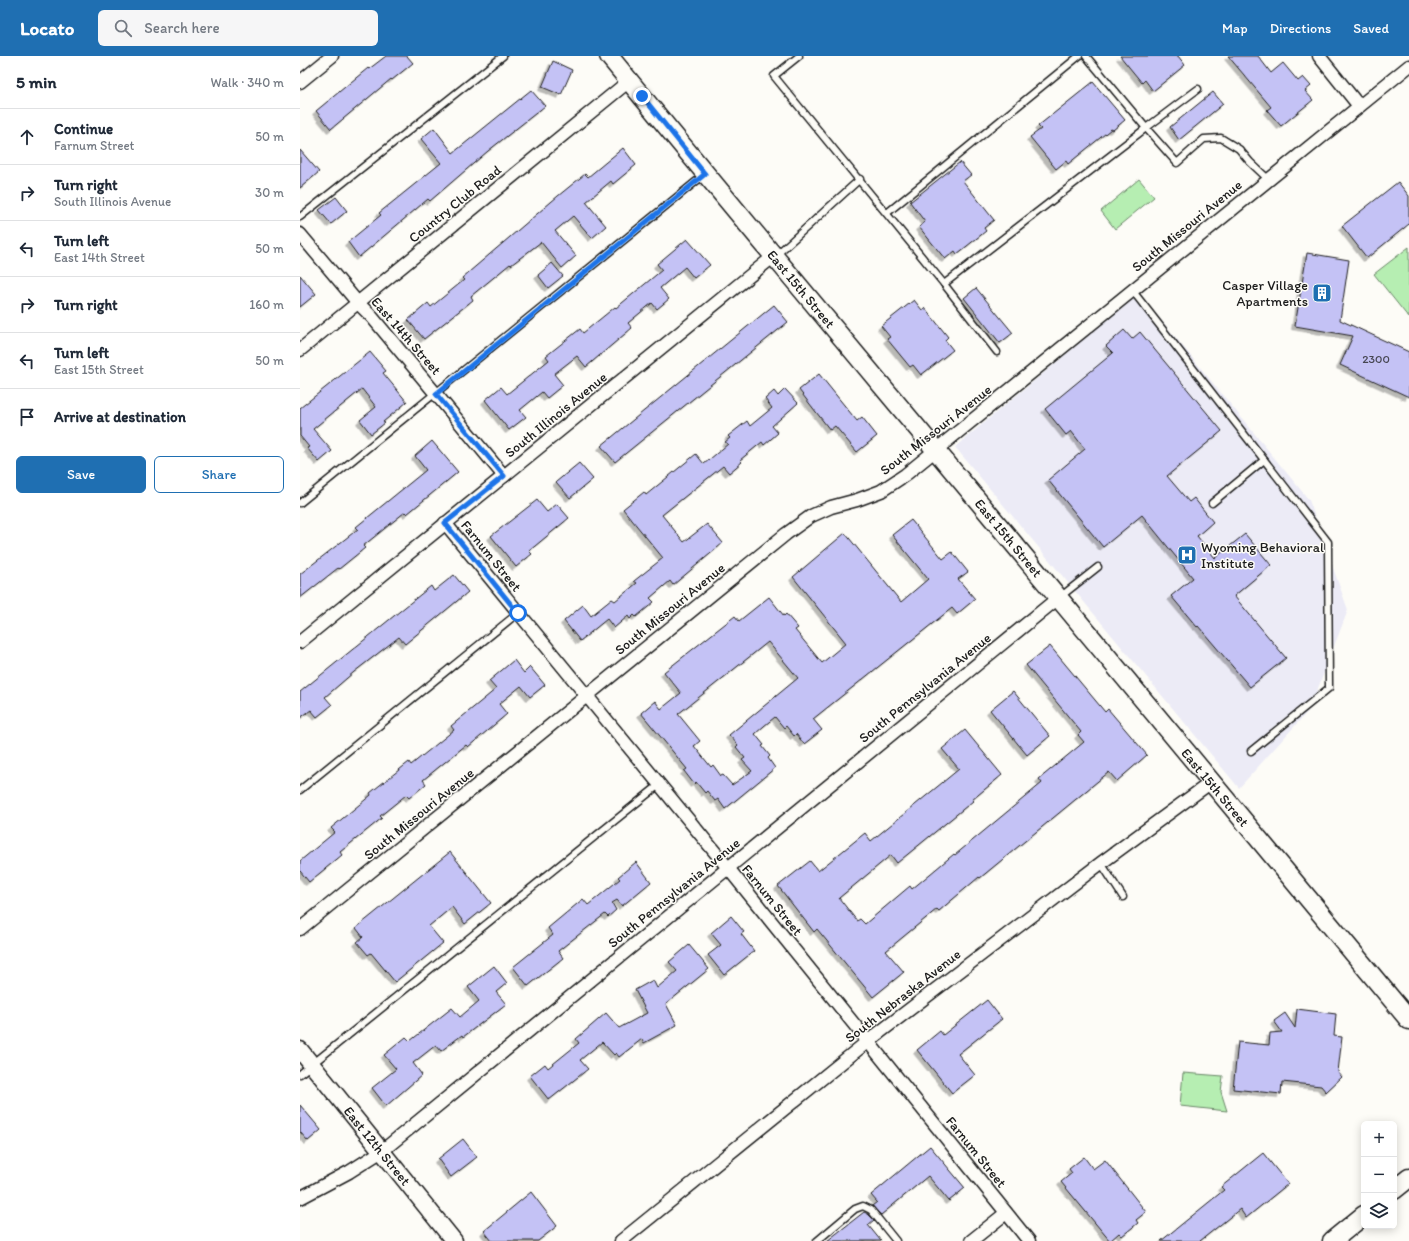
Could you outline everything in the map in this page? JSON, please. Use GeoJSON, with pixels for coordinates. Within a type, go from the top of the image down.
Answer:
{"type":"FeatureCollection","features":[{"type":"Feature","properties":{"kind":"main road","name":"East 15th Street"},"geometry":{"type":"LineString","coordinates":[[609,56],[1210,783],[1409,1020]]}},
{"type":"Feature","properties":{"kind":"main road"},"geometry":{"type":"LineString","coordinates":[[1397,1188],[1409,1178]]}},
{"type":"Feature","properties":{"kind":"main road"},"geometry":{"type":"LineString","coordinates":[[1332,1241],[1361,1217]]}},
{"type":"Feature","properties":{"kind":"street"},"geometry":{"type":"LineString","coordinates":[[300,82],[332,56]]}},
{"type":"Feature","properties":{"kind":"street"},"geometry":{"type":"LineString","coordinates":[[1319,56],[1359,106]]}},
{"type":"Feature","properties":{"kind":"street","name":"South Missouri Avenue"},"geometry":{"type":"LineString","coordinates":[[300,929],[786,534],[811,516],[831,506],[858,500],[881,491],[905,475],[1409,66]]}},
{"type":"Feature","properties":{"kind":"street","name":"Country Club Road"},"geometry":{"type":"LineString","coordinates":[[300,350],[629,81]]}},
{"type":"Feature","properties":{"kind":"street","name":"East 14th Street"},"geometry":{"type":"LineString","coordinates":[[300,234],[358,303],[372,317],[504,476]]}},
{"type":"Feature","properties":{"kind":"street","name":"South Illinois Avenue"},"geometry":{"type":"LineString","coordinates":[[300,642],[774,256]]}},
{"type":"Feature","properties":{"kind":"street","name":"Farnum Street"},"geometry":{"type":"LineString","coordinates":[[445,523],[728,868],[1029,1241]]}},
{"type":"Feature","properties":{"kind":"street","name":"South Pennsylvania Avenue"},"geometry":{"type":"LineString","coordinates":[[300,1198],[349,1172],[382,1151],[1058,598]]}},
{"type":"Feature","properties":{"kind":"street","name":"South Nebraska Avenue"},"geometry":{"type":"LineString","coordinates":[[621,1241],[867,1042],[1101,863],[1210,783]]}},
{"type":"Feature","properties":{"kind":"street","name":"East 12th Street"},"geometry":{"type":"LineString","coordinates":[[300,1050],[306,1069],[382,1151],[454,1241]]}},
{"type":"Feature","properties":{"kind":"street"},"geometry":{"type":"LineString","coordinates":[[971,1241],[1006,1213]]}},
{"type":"Feature","properties":{"kind":"lane"},"geometry":{"type":"LineString","coordinates":[[300,217],[503,56]]}},
{"type":"Feature","properties":{"kind":"lane"},"geometry":{"type":"LineString","coordinates":[[799,56],[774,76],[860,179],[997,352]]}},
{"type":"Feature","properties":{"kind":"lane"},"geometry":{"type":"LineString","coordinates":[[887,213],[1079,56]]}},
{"type":"Feature","properties":{"kind":"lane"},"geometry":{"type":"LineString","coordinates":[[1086,56],[1177,163],[1204,139],[1220,138],[1239,149],[1269,180]]}},
{"type":"Feature","properties":{"kind":"lane"},"geometry":{"type":"LineString","coordinates":[[944,284],[1198,89]]}},
{"type":"Feature","properties":{"kind":"lane"},"geometry":{"type":"LineString","coordinates":[[300,503],[705,174]]}},
{"type":"Feature","properties":{"kind":"lane"},"geometry":{"type":"LineString","coordinates":[[774,256],[860,179]]}},
{"type":"Feature","properties":{"kind":"lane"},"geometry":{"type":"LineString","coordinates":[[1132,290],[1328,542],[1328,688],[1251,751]]}},
{"type":"Feature","properties":{"kind":"lane"},"geometry":{"type":"LineString","coordinates":[[1212,503],[1264,460]]}},
{"type":"Feature","properties":{"kind":"lane"},"geometry":{"type":"LineString","coordinates":[[1058,598],[1098,566]]}},
{"type":"Feature","properties":{"kind":"lane"},"geometry":{"type":"LineString","coordinates":[[300,790],[518,613]]}},
{"type":"Feature","properties":{"kind":"lane"},"geometry":{"type":"LineString","coordinates":[[306,1069],[659,785]]}},
{"type":"Feature","properties":{"kind":"lane"},"geometry":{"type":"LineString","coordinates":[[1101,863],[1123,897]]}},
{"type":"Feature","properties":{"kind":"lane"},"geometry":{"type":"LineString","coordinates":[[817,1241],[855,1209],[863,1206],[871,1210],[896,1241]]}},
{"type":"Feature","properties":{"kind":"shaded area","name":"Wyoming Behavioral Institute"},"geometry":{"type":"Polygon","coordinates":[[[1139,293],[1309,500],[1348,610],[1310,709],[1239,788],[955,447],[1139,293]]]}},
{"type":"Feature","properties":{"kind":"green space"},"geometry":{"type":"Polygon","coordinates":[[[1139,179],[1154,197],[1115,229],[1101,211],[1139,179]]]}},
{"type":"Feature","properties":{"kind":"green space"},"geometry":{"type":"Polygon","coordinates":[[[1409,247],[1409,318],[1374,274],[1409,247]]]}},
{"type":"Feature","properties":{"kind":"green space"},"geometry":{"type":"Polygon","coordinates":[[[1183,1073],[1223,1076],[1221,1092],[1227,1111],[1180,1106],[1183,1073]]]}},
{"type":"Feature","properties":{"kind":"building"},"geometry":{"type":"Polygon","coordinates":[[[386,56],[407,56],[413,63],[392,80],[391,79],[331,129],[316,111],[368,68],[369,69],[386,56]]]}},
{"type":"Feature","properties":{"kind":"building"},"geometry":{"type":"Polygon","coordinates":[[[1120,56],[1178,56],[1185,65],[1153,91],[1145,80],[1142,83],[1120,56]]]}},
{"type":"Feature","properties":{"kind":"building"},"geometry":{"type":"Polygon","coordinates":[[[1228,56],[1258,56],[1271,73],[1283,63],[1298,81],[1303,77],[1311,86],[1305,91],[1313,100],[1281,126],[1267,110],[1271,107],[1228,56]]]}},
{"type":"Feature","properties":{"kind":"building"},"geometry":{"type":"Polygon","coordinates":[[[553,61],[572,70],[561,95],[542,87],[553,61]]]}},
{"type":"Feature","properties":{"kind":"building"},"geometry":{"type":"Polygon","coordinates":[[[1093,82],[1125,120],[1113,130],[1111,129],[1068,164],[1066,161],[1056,169],[1030,137],[1041,129],[1038,126],[1093,82]]]}},
{"type":"Feature","properties":{"kind":"building"},"geometry":{"type":"Polygon","coordinates":[[[531,90],[545,106],[488,151],[430,201],[428,199],[359,257],[348,242],[381,215],[379,213],[441,163],[421,139],[434,128],[453,153],[531,90]]]}},
{"type":"Feature","properties":{"kind":"building"},"geometry":{"type":"Polygon","coordinates":[[[1213,92],[1223,104],[1179,140],[1170,127],[1213,92]]]}},
{"type":"Feature","properties":{"kind":"building"},"geometry":{"type":"Polygon","coordinates":[[[623,148],[636,165],[613,184],[611,181],[586,202],[606,226],[592,238],[573,216],[555,231],[576,256],[562,268],[541,242],[511,265],[510,264],[471,296],[473,300],[424,339],[408,320],[428,303],[431,307],[464,280],[462,278],[558,196],[585,174],[588,177],[623,148]]]}},
{"type":"Feature","properties":{"kind":"building"},"geometry":{"type":"Polygon","coordinates":[[[300,150],[319,172],[300,188],[300,150]]]}},
{"type":"Feature","properties":{"kind":"building"},"geometry":{"type":"Polygon","coordinates":[[[960,162],[971,175],[963,181],[994,220],[984,228],[986,231],[957,254],[955,251],[945,259],[919,227],[925,222],[910,202],[960,162]]]}},
{"type":"Feature","properties":{"kind":"building"},"geometry":{"type":"Polygon","coordinates":[[[1398,182],[1409,196],[1409,224],[1367,258],[1342,226],[1398,182]]]}},
{"type":"Feature","properties":{"kind":"building"},"geometry":{"type":"Polygon","coordinates":[[[336,197],[347,211],[331,224],[319,210],[336,197]]]}},
{"type":"Feature","properties":{"kind":"building"},"geometry":{"type":"Polygon","coordinates":[[[687,239],[710,265],[694,278],[685,267],[660,288],[669,299],[657,309],[652,303],[628,323],[632,328],[586,367],[577,356],[554,374],[563,385],[547,398],[542,392],[520,410],[526,417],[509,430],[485,400],[501,387],[507,394],[549,360],[546,356],[580,329],[583,333],[615,307],[616,308],[662,270],[657,264],[687,239]]]}},
{"type":"Feature","properties":{"kind":"building"},"geometry":{"type":"Polygon","coordinates":[[[1307,253],[1349,260],[1340,320],[1409,352],[1409,397],[1340,365],[1353,336],[1295,326],[1307,253]]]}},
{"type":"Feature","properties":{"kind":"building"},"geometry":{"type":"Polygon","coordinates":[[[552,263],[563,276],[548,288],[538,275],[552,263]]]}},
{"type":"Feature","properties":{"kind":"building"},"geometry":{"type":"Polygon","coordinates":[[[300,275],[316,294],[300,307],[300,275]]]}},
{"type":"Feature","properties":{"kind":"building"},"geometry":{"type":"Polygon","coordinates":[[[976,288],[1013,333],[1000,343],[964,298],[976,288]]]}},
{"type":"Feature","properties":{"kind":"building"},"geometry":{"type":"Polygon","coordinates":[[[914,300],[922,310],[925,308],[948,337],[945,340],[953,350],[921,375],[913,365],[910,367],[887,339],[890,337],[881,326],[914,300]]]}},
{"type":"Feature","properties":{"kind":"building"},"geometry":{"type":"Polygon","coordinates":[[[774,305],[788,322],[615,462],[601,446],[774,305]]]}},
{"type":"Feature","properties":{"kind":"building"},"geometry":{"type":"Polygon","coordinates":[[[1124,330],[1132,339],[1140,332],[1222,431],[1167,476],[1189,502],[1194,498],[1213,522],[1197,536],[1215,558],[1245,534],[1271,565],[1234,596],[1286,658],[1250,687],[1171,596],[1193,578],[1142,515],[1103,547],[1048,480],[1085,449],[1071,431],[1066,435],[1045,409],[1113,353],[1106,346],[1124,330]]]}},
{"type":"Feature","properties":{"kind":"building"},"geometry":{"type":"Polygon","coordinates":[[[370,352],[386,371],[383,373],[407,402],[371,434],[360,420],[376,407],[362,389],[313,429],[332,451],[319,462],[307,448],[309,447],[300,436],[300,408],[370,352]]]}},
{"type":"Feature","properties":{"kind":"building"},"geometry":{"type":"Polygon","coordinates":[[[819,374],[857,421],[862,417],[877,436],[857,452],[835,426],[830,430],[799,390],[819,374]]]}},
{"type":"Feature","properties":{"kind":"building"},"geometry":{"type":"Polygon","coordinates":[[[785,389],[798,403],[772,426],[778,433],[764,445],[762,442],[740,460],[742,462],[729,473],[723,466],[662,515],[684,542],[707,524],[723,543],[673,585],[670,581],[650,598],[654,602],[636,617],[634,615],[630,619],[628,616],[614,628],[607,619],[580,641],[564,621],[583,605],[591,616],[612,599],[615,601],[637,583],[634,581],[663,558],[623,509],[644,492],[646,495],[696,454],[704,464],[728,444],[725,442],[730,438],[728,436],[747,421],[750,426],[772,408],[765,399],[774,391],[778,396],[785,389]]]}},
{"type":"Feature","properties":{"kind":"building"},"geometry":{"type":"Polygon","coordinates":[[[432,441],[458,472],[407,514],[405,512],[363,546],[365,548],[300,598],[300,574],[358,529],[356,527],[426,470],[415,456],[432,441]]]}},
{"type":"Feature","properties":{"kind":"building"},"geometry":{"type":"Polygon","coordinates":[[[579,463],[593,479],[570,498],[556,482],[579,463]]]}},
{"type":"Feature","properties":{"kind":"building"},"geometry":{"type":"Polygon","coordinates":[[[537,500],[547,512],[557,504],[569,518],[529,551],[532,554],[516,567],[491,536],[537,500]]]}},
{"type":"Feature","properties":{"kind":"building"},"geometry":{"type":"Polygon","coordinates":[[[911,520],[943,559],[952,552],[968,572],[958,579],[975,599],[957,614],[952,608],[813,719],[822,730],[804,744],[796,734],[794,736],[786,726],[784,728],[775,717],[764,726],[755,734],[764,745],[762,746],[770,756],[768,758],[775,768],[725,809],[718,799],[715,801],[707,791],[705,793],[696,782],[694,784],[684,771],[687,769],[641,713],[655,701],[661,709],[681,693],[664,672],[735,616],[739,621],[769,597],[784,616],[786,614],[798,628],[795,630],[822,663],[846,643],[793,577],[845,533],[901,602],[928,579],[892,535],[911,520]],[[768,642],[678,714],[700,741],[694,746],[711,767],[713,765],[721,776],[723,775],[732,785],[752,771],[742,760],[745,758],[736,747],[738,745],[729,735],[798,678],[768,642]]]}},
{"type":"Feature","properties":{"kind":"building"},"geometry":{"type":"Polygon","coordinates":[[[454,575],[468,592],[405,644],[399,637],[354,672],[325,697],[332,705],[317,717],[311,710],[300,718],[300,692],[431,586],[434,591],[454,575]]]}},
{"type":"Feature","properties":{"kind":"building"},"geometry":{"type":"Polygon","coordinates":[[[1050,646],[1105,712],[1108,709],[1147,755],[1117,781],[1109,772],[939,911],[937,909],[886,951],[904,972],[873,997],[817,929],[814,932],[778,886],[810,861],[818,871],[865,833],[871,841],[959,769],[942,749],[965,730],[1002,775],[972,800],[973,801],[897,863],[891,855],[839,898],[857,921],[860,919],[865,924],[910,886],[912,889],[1042,783],[1039,779],[1084,742],[1078,735],[1081,732],[1026,665],[1050,646]]]}},
{"type":"Feature","properties":{"kind":"building"},"geometry":{"type":"Polygon","coordinates":[[[514,660],[524,673],[530,667],[545,685],[530,697],[521,686],[499,704],[507,714],[468,747],[466,745],[423,780],[426,784],[409,798],[406,795],[380,816],[382,818],[340,852],[342,855],[309,882],[300,871],[300,861],[335,832],[331,828],[371,795],[370,793],[409,762],[411,765],[454,730],[451,726],[496,689],[489,681],[514,660]]]}},
{"type":"Feature","properties":{"kind":"building"},"geometry":{"type":"Polygon","coordinates":[[[1013,691],[1050,736],[1027,755],[990,710],[1013,691]]]}},
{"type":"Feature","properties":{"kind":"building"},"geometry":{"type":"Polygon","coordinates":[[[450,852],[491,903],[465,924],[452,907],[429,926],[443,943],[395,982],[371,953],[368,955],[357,942],[363,937],[356,928],[450,852]]]}},
{"type":"Feature","properties":{"kind":"building"},"geometry":{"type":"Polygon","coordinates":[[[636,862],[651,882],[622,906],[617,900],[612,903],[616,910],[608,917],[605,914],[558,951],[563,958],[528,986],[513,967],[553,935],[548,928],[583,899],[588,905],[620,879],[618,877],[636,862]]]}},
{"type":"Feature","properties":{"kind":"building"},"geometry":{"type":"Polygon","coordinates":[[[731,916],[744,932],[741,934],[754,951],[724,975],[708,955],[721,945],[711,933],[731,916]]]}},
{"type":"Feature","properties":{"kind":"building"},"geometry":{"type":"Polygon","coordinates":[[[689,945],[709,969],[666,1004],[677,1025],[644,1043],[642,1039],[619,1057],[616,1053],[614,1055],[602,1042],[580,1060],[588,1069],[549,1100],[530,1076],[545,1064],[548,1068],[579,1043],[576,1039],[606,1013],[619,1028],[647,1013],[635,990],[653,980],[657,988],[677,971],[669,962],[689,945]]]}},
{"type":"Feature","properties":{"kind":"building"},"geometry":{"type":"Polygon","coordinates":[[[494,966],[507,983],[496,992],[506,1004],[463,1037],[462,1035],[441,1051],[436,1045],[413,1063],[422,1075],[386,1106],[372,1088],[396,1069],[384,1055],[406,1037],[410,1041],[452,1008],[460,1017],[479,1001],[468,987],[494,966]]]}},
{"type":"Feature","properties":{"kind":"building"},"geometry":{"type":"Polygon","coordinates":[[[987,1000],[1002,1019],[958,1054],[975,1075],[952,1093],[917,1050],[940,1031],[943,1035],[987,1000]]]}},
{"type":"Feature","properties":{"kind":"building"},"geometry":{"type":"Polygon","coordinates":[[[1297,1009],[1336,1014],[1334,1036],[1342,1037],[1338,1072],[1342,1077],[1326,1092],[1321,1086],[1282,1082],[1281,1094],[1233,1089],[1238,1042],[1269,1045],[1270,1033],[1282,1032],[1274,1021],[1285,1013],[1295,1028],[1297,1009]]]}},
{"type":"Feature","properties":{"kind":"building"},"geometry":{"type":"Polygon","coordinates":[[[300,1105],[321,1130],[308,1141],[300,1132],[300,1105]]]}},
{"type":"Feature","properties":{"kind":"building"},"geometry":{"type":"Polygon","coordinates":[[[463,1139],[477,1157],[451,1177],[438,1159],[463,1139]]]}},
{"type":"Feature","properties":{"kind":"building"},"geometry":{"type":"Polygon","coordinates":[[[930,1146],[965,1188],[949,1201],[928,1176],[881,1215],[872,1206],[877,1202],[871,1195],[930,1146]]]}},
{"type":"Feature","properties":{"kind":"building"},"geometry":{"type":"Polygon","coordinates":[[[1263,1153],[1288,1184],[1246,1218],[1240,1209],[1200,1241],[1161,1241],[1224,1190],[1221,1187],[1263,1153]]]}},
{"type":"Feature","properties":{"kind":"building"},"geometry":{"type":"Polygon","coordinates":[[[1084,1157],[1093,1169],[1105,1160],[1146,1212],[1136,1220],[1138,1223],[1122,1236],[1119,1233],[1110,1241],[1061,1182],[1072,1173],[1069,1169],[1084,1157]]]}},
{"type":"Feature","properties":{"kind":"building"},"geometry":{"type":"Polygon","coordinates":[[[531,1192],[557,1226],[538,1241],[492,1241],[484,1231],[531,1192]]]}},
{"type":"Feature","properties":{"kind":"building"},"geometry":{"type":"Polygon","coordinates":[[[864,1212],[874,1220],[868,1225],[881,1241],[827,1241],[864,1212]]]}},
{"type":"Feature","properties":{"kind":"place","name":"Casper Village Apartments"},"geometry":{"type":"Point","coordinates":[1322,293]}},
{"type":"Feature","properties":{"kind":"place","name":"Wyoming Behavioral Institute"},"geometry":{"type":"Point","coordinates":[1187,555]}},
{"type":"Feature","properties":{"kind":"route"},"geometry":{"type":"LineString","coordinates":[[518,613],[445,523],[504,476],[436,394],[705,174],[642,96]]}}]}
